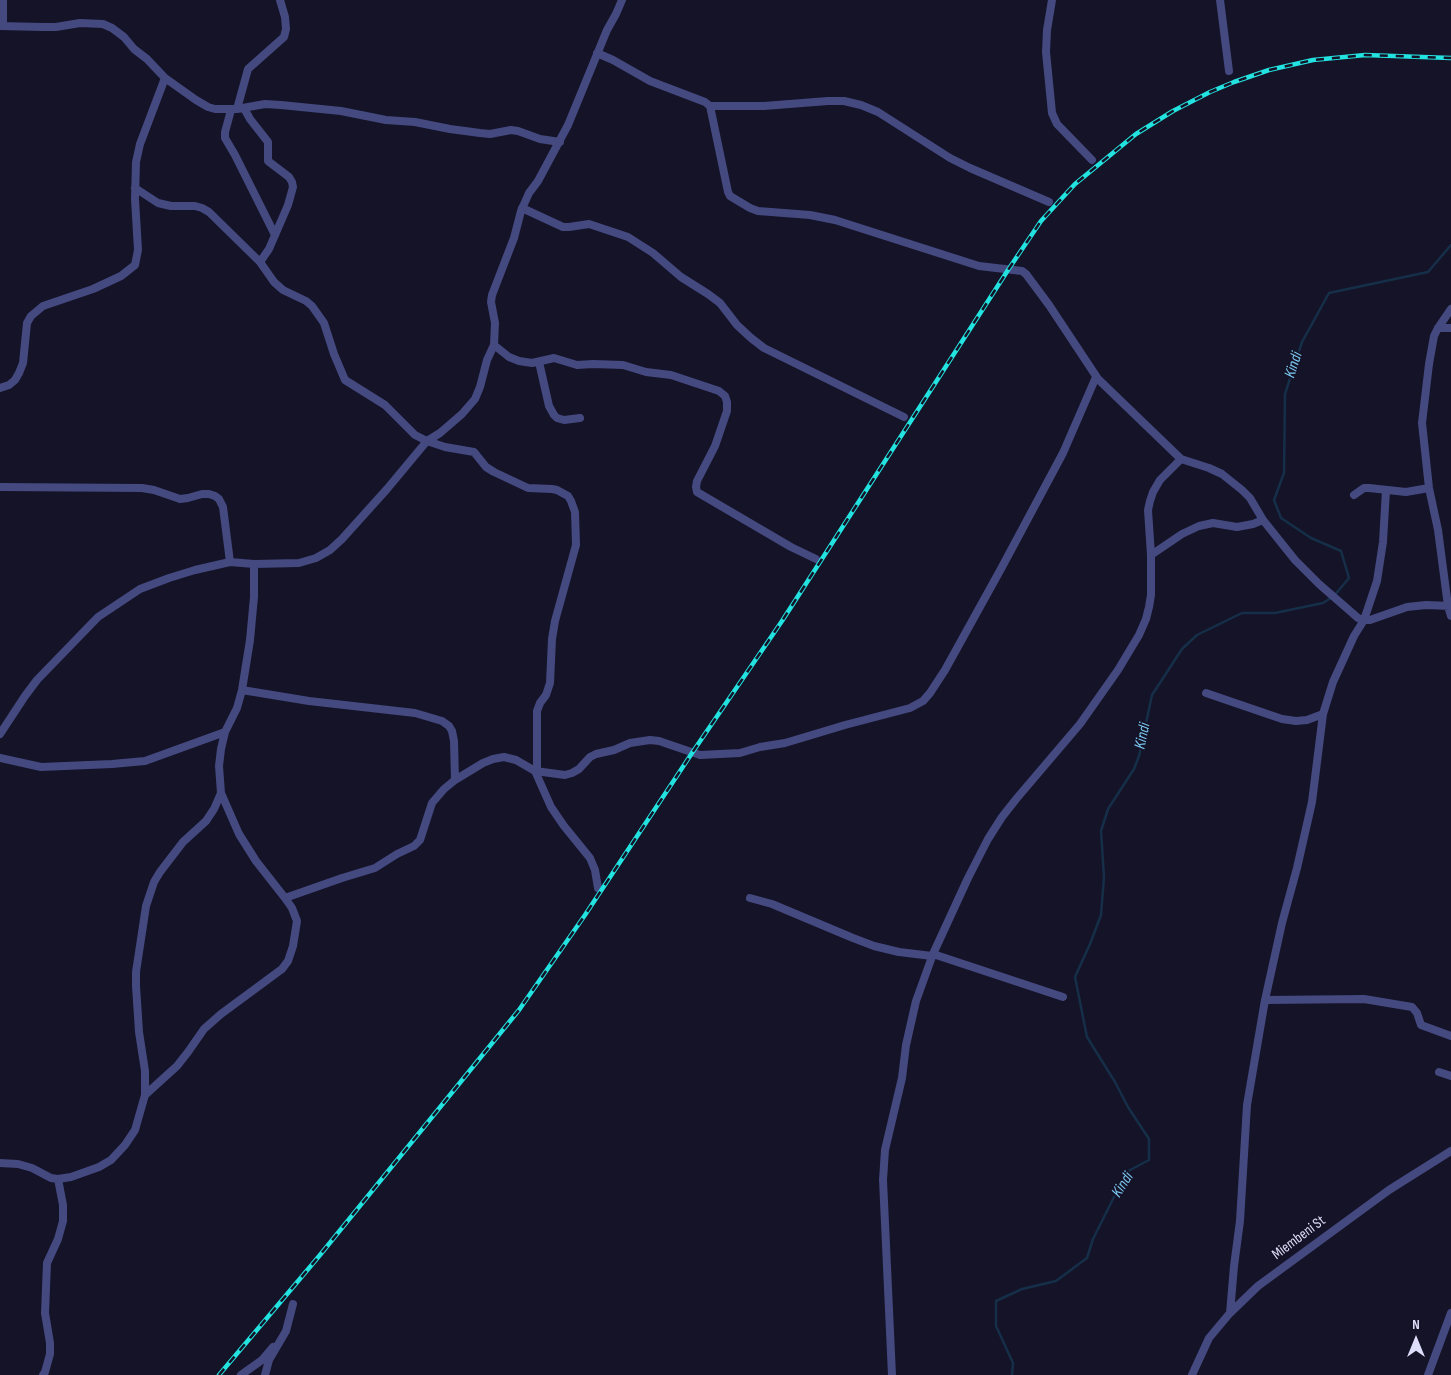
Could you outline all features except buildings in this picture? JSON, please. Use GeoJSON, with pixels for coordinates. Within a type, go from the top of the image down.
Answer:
{"type":"FeatureCollection","features":[{"type":"Feature","properties":{"kind":"street"},"geometry":{"type":"LineString","coordinates":[[3,0],[1,26],[42,28],[80,23],[103,24],[112,28],[124,37],[134,49],[166,78],[208,107],[215,109],[238,109],[265,104],[307,108],[386,120],[416,122],[480,133],[490,134],[511,130],[540,139],[560,142]]}},
{"type":"Feature","properties":{"kind":"street"},"geometry":{"type":"LineString","coordinates":[[274,235],[225,138],[224,132],[238,109],[248,69],[284,36],[286,29],[285,17],[280,0]]}},
{"type":"Feature","properties":{"kind":"street"},"geometry":{"type":"LineString","coordinates":[[0,734],[24,696],[37,680],[98,616],[140,589],[194,570],[230,562],[254,564],[299,563],[316,558],[330,550],[387,489],[427,441],[440,433],[462,414],[475,399],[487,360],[494,345],[495,323],[491,302],[492,295],[514,238],[522,208],[560,142],[597,53],[622,0]]}},
{"type":"Feature","properties":{"kind":"street"},"geometry":{"type":"LineString","coordinates":[[1052,0],[1047,30],[1046,52],[1052,113],[1057,124],[1092,160]]}},
{"type":"Feature","properties":{"kind":"street"},"geometry":{"type":"LineString","coordinates":[[1220,0],[1229,71]]}},
{"type":"Feature","properties":{"kind":"street"},"geometry":{"type":"LineString","coordinates":[[597,53],[650,81],[705,102],[710,106],[764,106],[828,101],[844,101],[861,105],[878,112],[950,158],[1049,202]]}},
{"type":"Feature","properties":{"kind":"street"},"geometry":{"type":"LineString","coordinates":[[0,388],[9,385],[19,373],[31,316],[44,306],[93,289],[121,276],[135,265],[138,250],[135,188],[136,162],[140,144],[166,78]]}},
{"type":"Feature","properties":{"kind":"street"},"geometry":{"type":"LineString","coordinates":[[710,106],[730,196],[758,211],[810,215],[835,220],[979,266],[1022,271],[1049,305],[1096,376],[1181,459],[1222,474],[1250,498],[1263,520],[1296,560],[1319,584],[1358,618],[1370,620],[1407,607],[1426,605],[1449,606]]}},
{"type":"Feature","properties":{"kind":"street"},"geometry":{"type":"LineString","coordinates":[[238,109],[250,119],[268,142],[268,161],[289,177],[292,182],[292,194],[269,249],[260,262]]}},
{"type":"Feature","properties":{"kind":"street"},"geometry":{"type":"LineString","coordinates":[[135,188],[158,203],[171,206],[195,206],[209,212],[260,262],[274,282],[283,290],[312,306],[324,322],[345,380],[385,405],[416,435],[445,447],[474,452],[486,467],[494,472],[528,488],[557,490],[568,496],[572,501],[575,512],[576,545],[555,621],[552,639],[550,683],[537,711],[536,771],[552,807],[564,826],[590,858],[595,870],[598,888]]}},
{"type":"Feature","properties":{"kind":"street"},"geometry":{"type":"LineString","coordinates":[[522,208],[563,227],[589,224],[628,237],[720,303],[750,338],[764,348],[904,417]]}},
{"type":"Feature","properties":{"kind":"street"},"geometry":{"type":"LineString","coordinates":[[1451,309],[1434,336],[1428,364],[1422,423],[1429,488],[1438,530],[1451,616]]}},
{"type":"Feature","properties":{"kind":"street"},"geometry":{"type":"LineString","coordinates":[[1438,328],[1451,328]]}},
{"type":"Feature","properties":{"kind":"street"},"geometry":{"type":"LineString","coordinates":[[494,345],[509,357],[532,363],[554,358],[578,365],[623,365],[646,372],[671,375],[719,391],[725,396],[726,411],[715,446],[697,481],[696,492],[791,547],[816,559]]}},
{"type":"Feature","properties":{"kind":"street"},"geometry":{"type":"LineString","coordinates":[[539,362],[549,406],[554,415],[564,420],[580,418]]}},
{"type":"Feature","properties":{"kind":"street"},"geometry":{"type":"LineString","coordinates":[[286,898],[375,868],[414,846],[420,840],[432,803],[456,780],[493,759],[516,760],[536,771],[565,775],[579,769],[596,754],[614,750],[630,743],[650,740],[659,741],[700,755],[740,753],[760,747],[785,743],[910,708],[923,701],[944,670],[1007,559],[1063,453],[1096,376]]}},
{"type":"Feature","properties":{"kind":"street"},"geometry":{"type":"LineString","coordinates":[[892,1375],[883,1180],[885,1150],[902,1078],[910,1023],[916,1001],[932,955],[988,839],[1017,798],[1080,724],[1118,670],[1139,634],[1149,607],[1151,555],[1148,510],[1150,501],[1160,480],[1181,459]]}},
{"type":"Feature","properties":{"kind":"street"},"geometry":{"type":"LineString","coordinates":[[0,487],[142,488],[180,499],[209,494],[219,499],[224,507],[230,562]]}},
{"type":"Feature","properties":{"kind":"street"},"geometry":{"type":"LineString","coordinates":[[1354,496],[1364,488],[1406,492],[1429,488]]}},
{"type":"Feature","properties":{"kind":"street"},"geometry":{"type":"LineString","coordinates":[[1230,1313],[1240,1221],[1247,1106],[1265,1000],[1312,802],[1323,714],[1341,662],[1364,620],[1378,581],[1383,542],[1386,490]]}},
{"type":"Feature","properties":{"kind":"street"},"geometry":{"type":"LineString","coordinates":[[1151,555],[1182,534],[1199,526],[1213,523],[1237,527],[1263,520]]}},
{"type":"Feature","properties":{"kind":"street"},"geometry":{"type":"LineString","coordinates":[[145,1095],[177,1066],[204,1029],[221,1014],[282,969],[288,961],[293,946],[297,921],[292,908],[256,862],[239,834],[222,794],[219,766],[225,732],[237,708],[242,690],[250,640],[254,597],[254,564]]}},
{"type":"Feature","properties":{"kind":"street"},"geometry":{"type":"LineString","coordinates":[[242,690],[309,701],[415,713],[442,722],[450,726],[452,731],[456,780]]}},
{"type":"Feature","properties":{"kind":"street"},"geometry":{"type":"LineString","coordinates":[[1206,693],[1296,721],[1307,720],[1323,714]]}},
{"type":"Feature","properties":{"kind":"street"},"geometry":{"type":"LineString","coordinates":[[0,758],[41,767],[137,762],[166,754],[225,732]]}},
{"type":"Feature","properties":{"kind":"street"},"geometry":{"type":"LineString","coordinates":[[0,1163],[18,1164],[32,1168],[58,1180],[71,1177],[99,1167],[111,1160],[125,1145],[135,1130],[145,1095],[145,1071],[136,972],[146,906],[154,882],[160,872],[183,842],[206,821],[222,794]]}},
{"type":"Feature","properties":{"kind":"street"},"geometry":{"type":"LineString","coordinates":[[750,898],[772,904],[874,946],[899,952],[932,955],[1063,997]]}},
{"type":"Feature","properties":{"kind":"street"},"geometry":{"type":"LineString","coordinates":[[1265,1000],[1364,999],[1406,1006],[1418,1013],[1420,1025],[1451,1036]]}},
{"type":"Feature","properties":{"kind":"street"},"geometry":{"type":"LineString","coordinates":[[1439,1072],[1451,1076]]}},
{"type":"Feature","properties":{"kind":"street","name":"Miembeni St"},"geometry":{"type":"LineString","coordinates":[[1192,1375],[1209,1338],[1230,1313],[1258,1286],[1389,1190],[1451,1151]]}},
{"type":"Feature","properties":{"kind":"street"},"geometry":{"type":"LineString","coordinates":[[43,1375],[46,1372],[50,1354],[45,1313],[47,1263],[63,1221],[63,1205],[58,1180]]}},
{"type":"Feature","properties":{"kind":"street"},"geometry":{"type":"LineString","coordinates":[[265,1375],[269,1360],[286,1331],[293,1304]]}},
{"type":"Feature","properties":{"kind":"street"},"geometry":{"type":"LineString","coordinates":[[1428,1375],[1451,1314]]}},
{"type":"Feature","properties":{"kind":"street"},"geometry":{"type":"LineString","coordinates":[[241,1375],[262,1360],[286,1331]]}},
{"type":"Feature","properties":{"kind":"waterway","name":"Kindi"},"geometry":{"type":"LineString","coordinates":[[1012,1375],[1013,1363],[996,1326],[996,1301],[1022,1289],[1056,1281],[1087,1258],[1093,1239],[1120,1185],[1130,1170],[1149,1160],[1149,1139],[1087,1037],[1075,977],[1101,915],[1104,877],[1101,831],[1108,809],[1134,769],[1139,756],[1152,695],[1182,649],[1197,635],[1242,613],[1275,613],[1323,603],[1334,596],[1349,578],[1341,551],[1311,538],[1281,518],[1274,500],[1284,473],[1285,394],[1302,342],[1329,293],[1428,272],[1451,245]]}},
{"type":"Feature","properties":{"kind":"railway"},"geometry":{"type":"LineString","coordinates":[[219,1375],[320,1255],[519,1010],[782,621],[1008,270],[1041,221],[1075,184],[1136,134],[1173,111],[1210,92],[1269,70],[1313,60],[1365,55],[1451,58]]}}]}
